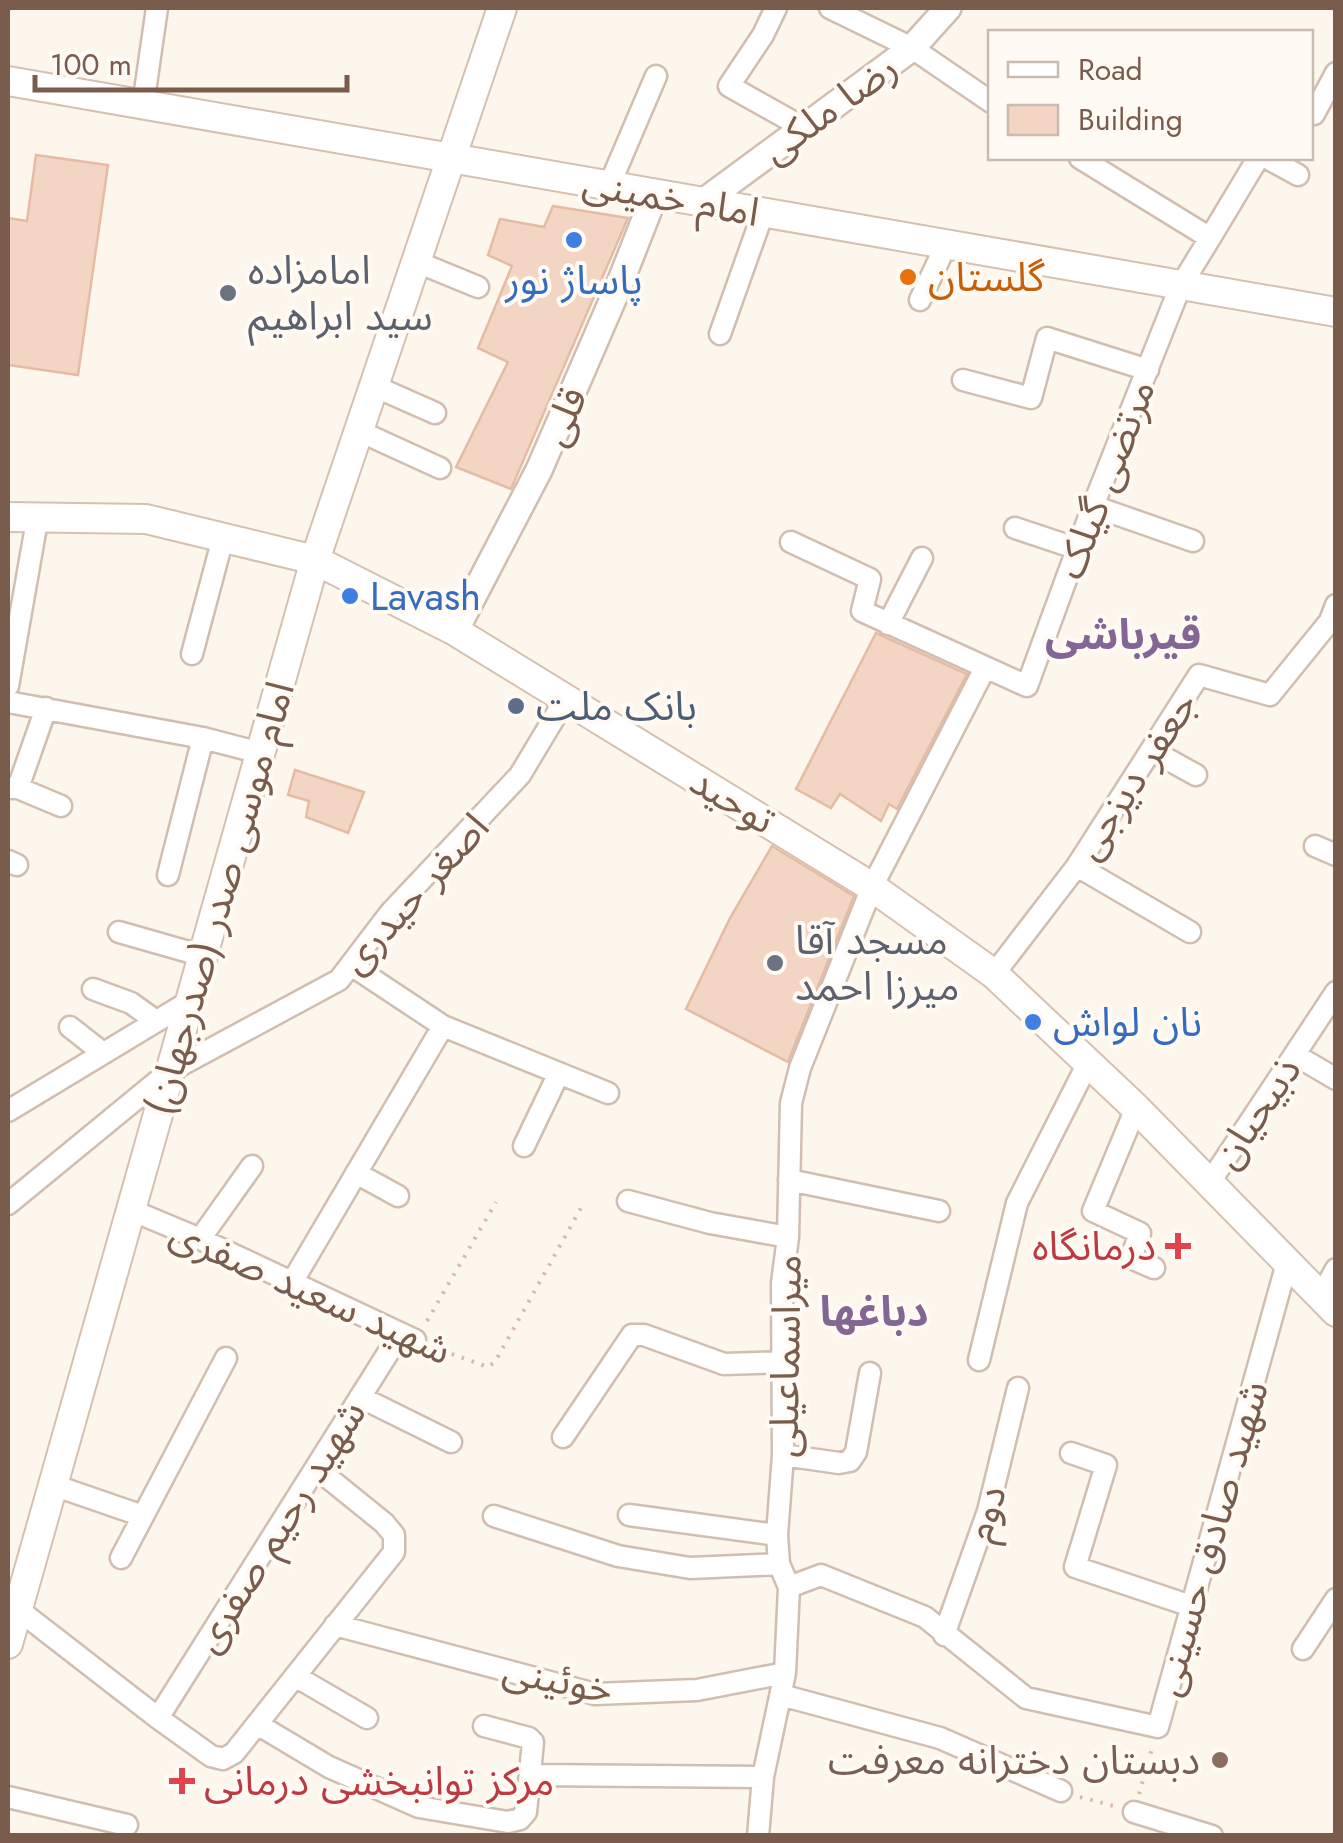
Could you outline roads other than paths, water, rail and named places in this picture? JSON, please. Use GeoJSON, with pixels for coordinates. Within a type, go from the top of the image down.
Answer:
{"type":"FeatureCollection","features":[{"type":"Feature","properties":{"kind":"main road","name":"(صدرجهان) امام موسی صدر"},"geometry":{"type":"LineString","coordinates":[[8,1644],[12,1605],[53,1485],[315,560],[502,8]]}},
{"type":"Feature","properties":{"kind":"main road","name":"امام خمینی"},"geometry":{"type":"LineString","coordinates":[[8,80],[1336,312]]}},
{"type":"Feature","properties":{"kind":"main road","name":"توحید"},"geometry":{"type":"LineString","coordinates":[[8,517],[146,519],[315,560],[456,631],[872,887],[994,974],[1136,1108],[1328,1304]]}},
{"type":"Feature","properties":{"kind":"street"},"geometry":{"type":"LineString","coordinates":[[144,105],[157,8]]}},
{"type":"Feature","properties":{"kind":"street"},"geometry":{"type":"LineString","coordinates":[[776,8],[730,86],[802,128]]}},
{"type":"Feature","properties":{"kind":"street"},"geometry":{"type":"LineString","coordinates":[[830,8],[912,48],[988,97]]}},
{"type":"Feature","properties":{"kind":"street","name":"رضا ملکی"},"geometry":{"type":"LineString","coordinates":[[703,202],[912,48],[948,8]]}},
{"type":"Feature","properties":{"kind":"street"},"geometry":{"type":"LineString","coordinates":[[1313,114],[1336,73]]}},
{"type":"Feature","properties":{"kind":"street"},"geometry":{"type":"LineString","coordinates":[[609,186],[656,76]]}},
{"type":"Feature","properties":{"kind":"street"},"geometry":{"type":"LineString","coordinates":[[1083,160],[1210,238]]}},
{"type":"Feature","properties":{"kind":"street","name":"مرتضی گیلک"},"geometry":{"type":"LineString","coordinates":[[985,668],[1027,686],[1180,286],[1257,160]]}},
{"type":"Feature","properties":{"kind":"street"},"geometry":{"type":"LineString","coordinates":[[1271,160],[1298,175]]}},
{"type":"Feature","properties":{"kind":"street","name":"قلی"},"geometry":{"type":"LineString","coordinates":[[456,631],[539,470],[655,194]]}},
{"type":"Feature","properties":{"kind":"street"},"geometry":{"type":"LineString","coordinates":[[720,334],[764,213]]}},
{"type":"Feature","properties":{"kind":"street"},"geometry":{"type":"LineString","coordinates":[[920,300],[946,244]]}},
{"type":"Feature","properties":{"kind":"street"},"geometry":{"type":"LineString","coordinates":[[417,262],[478,286]]}},
{"type":"Feature","properties":{"kind":"street"},"geometry":{"type":"LineString","coordinates":[[964,380],[1030,398],[1047,338],[1148,370]]}},
{"type":"Feature","properties":{"kind":"street"},"geometry":{"type":"LineString","coordinates":[[374,386],[435,414]]}},
{"type":"Feature","properties":{"kind":"street"},"geometry":{"type":"LineString","coordinates":[[359,432],[440,468]]}},
{"type":"Feature","properties":{"kind":"street"},"geometry":{"type":"LineString","coordinates":[[1093,506],[1193,541]]}},
{"type":"Feature","properties":{"kind":"street"},"geometry":{"type":"LineString","coordinates":[[8,686],[38,515]]}},
{"type":"Feature","properties":{"kind":"street"},"geometry":{"type":"LineString","coordinates":[[1015,528],[1078,549]]}},
{"type":"Feature","properties":{"kind":"street"},"geometry":{"type":"LineString","coordinates":[[192,654],[223,538]]}},
{"type":"Feature","properties":{"kind":"street"},"geometry":{"type":"LineString","coordinates":[[790,542],[870,579],[862,611],[985,668]]}},
{"type":"Feature","properties":{"kind":"street"},"geometry":{"type":"LineString","coordinates":[[888,624],[922,558]]}},
{"type":"Feature","properties":{"kind":"street","name":"جعفر دیزجی"},"geometry":{"type":"LineString","coordinates":[[994,974],[1076,866],[1199,675],[1270,694],[1330,622],[1336,605]]}},
{"type":"Feature","properties":{"kind":"street","name":"میراسماعیلی"},"geometry":{"type":"LineString","coordinates":[[758,1836],[764,1778],[785,1673],[789,1587],[778,1564],[777,1535],[783,1454],[782,1283],[788,1237],[791,1104],[800,1068],[872,887],[985,668]]}},
{"type":"Feature","properties":{"kind":"street","name":"اصغر حیدری"},"geometry":{"type":"LineString","coordinates":[[8,1204],[170,1072],[339,980],[390,913],[520,775],[566,700]]}},
{"type":"Feature","properties":{"kind":"street"},"geometry":{"type":"LineString","coordinates":[[8,702],[204,738],[260,753]]}},
{"type":"Feature","properties":{"kind":"street"},"geometry":{"type":"LineString","coordinates":[[46,708],[13,788],[61,806]]}},
{"type":"Feature","properties":{"kind":"street"},"geometry":{"type":"LineString","coordinates":[[168,875],[204,738]]}},
{"type":"Feature","properties":{"kind":"street"},"geometry":{"type":"LineString","coordinates":[[1151,750],[1196,775]]}},
{"type":"Feature","properties":{"kind":"street"},"geometry":{"type":"LineString","coordinates":[[1076,866],[1190,932]]}},
{"type":"Feature","properties":{"kind":"street"},"geometry":{"type":"LineString","coordinates":[[119,932],[202,956]]}},
{"type":"Feature","properties":{"kind":"street"},"geometry":{"type":"LineString","coordinates":[[351,965],[443,1026],[608,1093]]}},
{"type":"Feature","properties":{"kind":"street"},"geometry":{"type":"LineString","coordinates":[[93,989],[132,1003],[156,1021]]}},
{"type":"Feature","properties":{"kind":"street","name":"ذبیحیان"},"geometry":{"type":"LineString","coordinates":[[1210,1182],[1336,992]]}},
{"type":"Feature","properties":{"kind":"street"},"geometry":{"type":"LineString","coordinates":[[8,1085],[15,1106],[190,1001]]}},
{"type":"Feature","properties":{"kind":"street"},"geometry":{"type":"LineString","coordinates":[[291,1284],[443,1026]]}},
{"type":"Feature","properties":{"kind":"street"},"geometry":{"type":"LineString","coordinates":[[70,1027],[103,1053]]}},
{"type":"Feature","properties":{"kind":"street"},"geometry":{"type":"LineString","coordinates":[[1295,1055],[1336,1079]]}},
{"type":"Feature","properties":{"kind":"street"},"geometry":{"type":"LineString","coordinates":[[979,1360],[1018,1203],[1088,1063]]}},
{"type":"Feature","properties":{"kind":"street"},"geometry":{"type":"LineString","coordinates":[[524,1146],[559,1073]]}},
{"type":"Feature","properties":{"kind":"street"},"geometry":{"type":"LineString","coordinates":[[1136,1108],[1092,1211],[1140,1234],[1131,1258],[1154,1268]]}},
{"type":"Feature","properties":{"kind":"street"},"geometry":{"type":"LineString","coordinates":[[200,1238],[252,1166]]}},
{"type":"Feature","properties":{"kind":"street"},"geometry":{"type":"LineString","coordinates":[[356,1174],[398,1196]]}},
{"type":"Feature","properties":{"kind":"street"},"geometry":{"type":"LineString","coordinates":[[789,1180],[938,1211]]}},
{"type":"Feature","properties":{"kind":"street"},"geometry":{"type":"LineString","coordinates":[[628,1201],[710,1223],[788,1237]]}},
{"type":"Feature","properties":{"kind":"street","name":"شهید سعید صفری"},"geometry":{"type":"LineString","coordinates":[[130,1210],[200,1238],[408,1337]]}},
{"type":"Feature","properties":{"kind":"street","name":"شهید صادق حسینی"},"geometry":{"type":"LineString","coordinates":[[944,1634],[1026,1698],[1158,1727],[1287,1263]]}},
{"type":"Feature","properties":{"kind":"street"},"geometry":{"type":"LineString","coordinates":[[1328,1304],[1336,1269]]}},
{"type":"Feature","properties":{"kind":"street"},"geometry":{"type":"LineString","coordinates":[[563,1437],[632,1335],[644,1335],[724,1364],[784,1362]]}},
{"type":"Feature","properties":{"kind":"street","name":"شهید رحیم صفری"},"geometry":{"type":"LineString","coordinates":[[158,1718],[360,1398],[408,1337]]}},
{"type":"Feature","properties":{"kind":"street"},"geometry":{"type":"LineString","coordinates":[[121,1558],[226,1358]]}},
{"type":"Feature","properties":{"kind":"street"},"geometry":{"type":"LineString","coordinates":[[783,1454],[850,1461],[856,1452],[870,1373]]}},
{"type":"Feature","properties":{"kind":"street","name":"دوم"},"geometry":{"type":"LineString","coordinates":[[944,1634],[988,1511],[1018,1388]]}},
{"type":"Feature","properties":{"kind":"street"},"geometry":{"type":"LineString","coordinates":[[360,1398],[451,1442]]}},
{"type":"Feature","properties":{"kind":"street"},"geometry":{"type":"LineString","coordinates":[[1071,1453],[1106,1465],[1075,1566],[1192,1606]]}},
{"type":"Feature","properties":{"kind":"street"},"geometry":{"type":"LineString","coordinates":[[12,1605],[158,1718],[211,1756],[223,1759],[234,1753],[394,1552],[394,1536],[384,1523],[316,1468]]}},
{"type":"Feature","properties":{"kind":"street"},"geometry":{"type":"LineString","coordinates":[[53,1485],[143,1516]]}},
{"type":"Feature","properties":{"kind":"street"},"geometry":{"type":"LineString","coordinates":[[628,1514],[777,1535]]}},
{"type":"Feature","properties":{"kind":"street"},"geometry":{"type":"LineString","coordinates":[[494,1516],[618,1556],[690,1568],[778,1564]]}},
{"type":"Feature","properties":{"kind":"street"},"geometry":{"type":"LineString","coordinates":[[789,1587],[821,1574],[925,1617],[944,1634]]}},
{"type":"Feature","properties":{"kind":"street"},"geometry":{"type":"LineString","coordinates":[[1303,1650],[1336,1599]]}},
{"type":"Feature","properties":{"kind":"street","name":"خوئینی"},"geometry":{"type":"LineString","coordinates":[[335,1625],[595,1694],[697,1690],[785,1673]]}},
{"type":"Feature","properties":{"kind":"street"},"geometry":{"type":"LineString","coordinates":[[295,1676],[367,1718]]}},
{"type":"Feature","properties":{"kind":"street"},"geometry":{"type":"LineString","coordinates":[[780,1695],[940,1738],[1061,1791]]}},
{"type":"Feature","properties":{"kind":"street"},"geometry":{"type":"LineString","coordinates":[[257,1724],[329,1767],[418,1807],[508,1822],[520,1819],[526,1812],[534,1748],[529,1738],[484,1726]]}},
{"type":"Feature","properties":{"kind":"street"},"geometry":{"type":"LineString","coordinates":[[530,1775],[764,1778]]}},
{"type":"Feature","properties":{"kind":"street"},"geometry":{"type":"LineString","coordinates":[[8,1797],[127,1825]]}},
{"type":"Feature","properties":{"kind":"street"},"geometry":{"type":"LineString","coordinates":[[1134,1812],[1212,1836]]}},
{"type":"Feature","properties":{"kind":"place","name":"پاساژ نور"},"geometry":{"type":"Point","coordinates":[574,240]}},
{"type":"Feature","properties":{"kind":"place","name":"گلستان"},"geometry":{"type":"Point","coordinates":[908,277]}},
{"type":"Feature","properties":{"kind":"place","name":"امامزاده سید ابراهیم"},"geometry":{"type":"Point","coordinates":[228,293]}},
{"type":"Feature","properties":{"kind":"place","name":"Lavash"},"geometry":{"type":"Point","coordinates":[350,596]}},
{"type":"Feature","properties":{"kind":"place","name":"بانک ملت"},"geometry":{"type":"Point","coordinates":[516,706]}},
{"type":"Feature","properties":{"kind":"place","name":"مسجد آقا میرزا احمد"},"geometry":{"type":"Point","coordinates":[775,963]}},
{"type":"Feature","properties":{"kind":"place","name":"نان لواش"},"geometry":{"type":"Point","coordinates":[1033,1022]}},
{"type":"Feature","properties":{"kind":"place","name":"درمانگاه"},"geometry":{"type":"Point","coordinates":[1178,1246]}},
{"type":"Feature","properties":{"kind":"place","name":"دبستان دخترانه معرفت"},"geometry":{"type":"Point","coordinates":[1220,1760]}},
{"type":"Feature","properties":{"kind":"place","name":"مرکز توانبخشی درمانی"},"geometry":{"type":"Point","coordinates":[182,1781]}},
{"type":"Feature","properties":{"kind":"district","name":"قیرباشی"},"geometry":{"type":"Point","coordinates":[1123,634]}},
{"type":"Feature","properties":{"kind":"district","name":"دباغها"},"geometry":{"type":"Point","coordinates":[874,1311]}}]}
